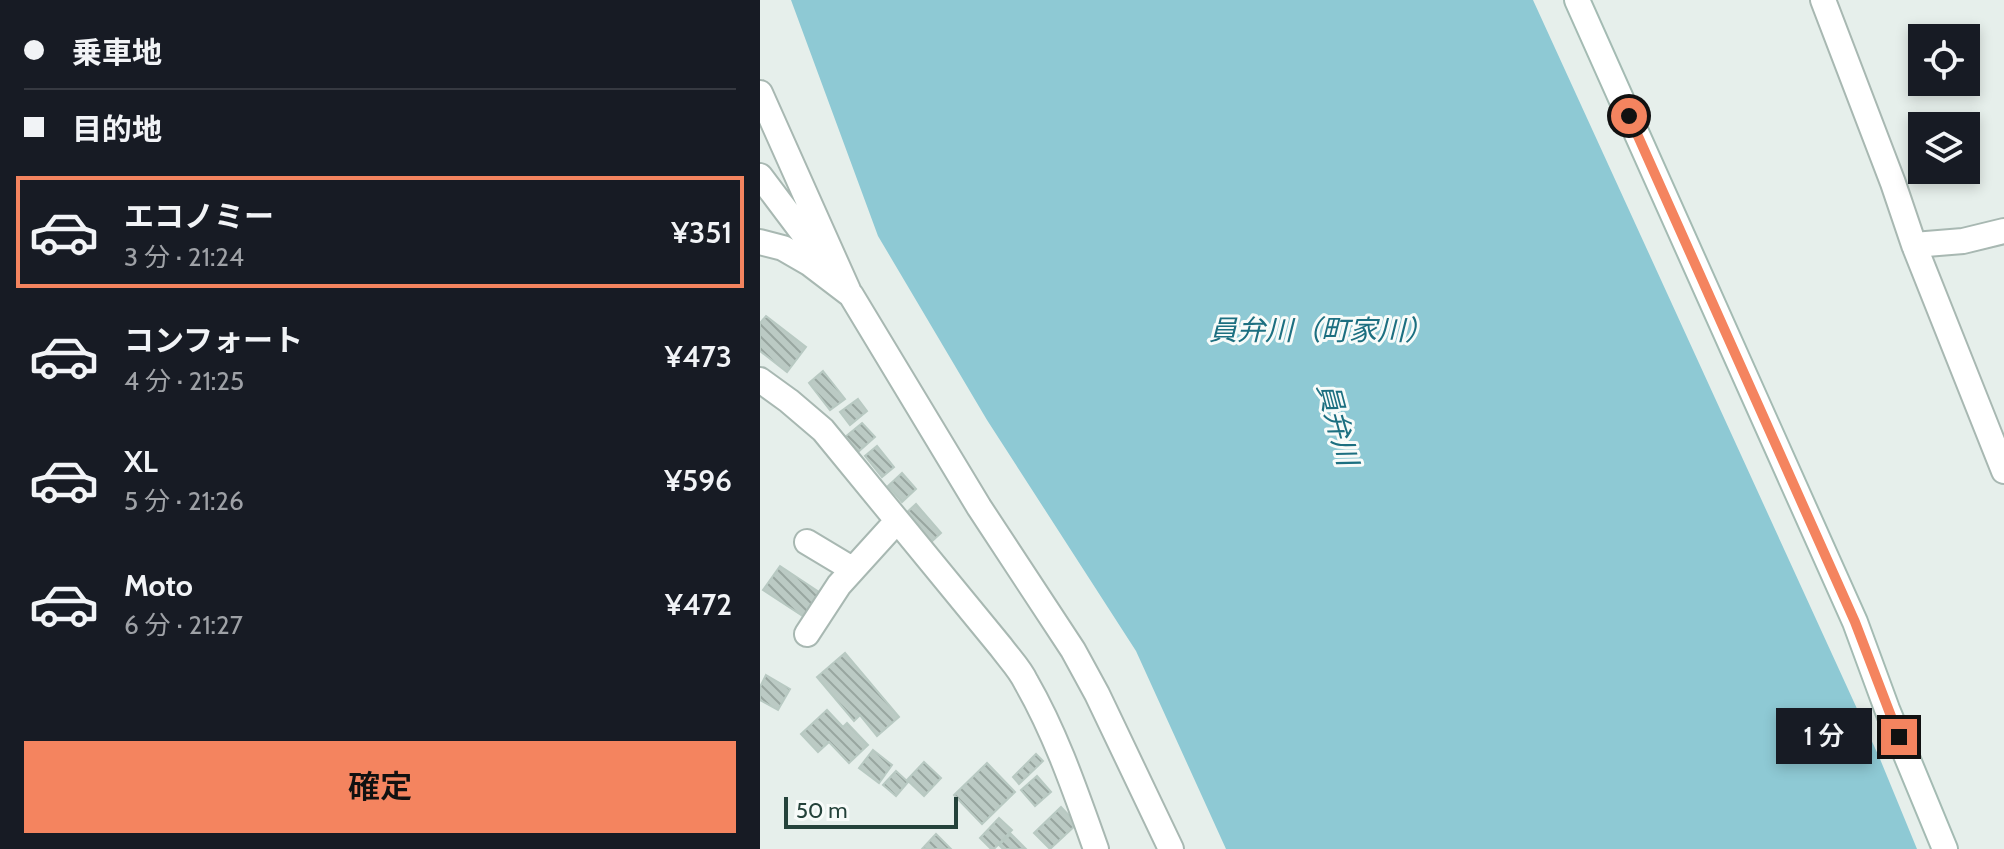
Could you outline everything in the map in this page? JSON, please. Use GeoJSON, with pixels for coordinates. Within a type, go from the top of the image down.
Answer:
{"type":"FeatureCollection","features":[{"type":"Feature","properties":{"kind":"street"},"geometry":{"type":"LineString","coordinates":[[1577,0],[1855,622],[1945,849]]}},
{"type":"Feature","properties":{"kind":"street"},"geometry":{"type":"LineString","coordinates":[[1823,0],[1914,245],[2004,471]]}},
{"type":"Feature","properties":{"kind":"street"},"geometry":{"type":"LineString","coordinates":[[760,93],[851,295]]}},
{"type":"Feature","properties":{"kind":"street"},"geometry":{"type":"LineString","coordinates":[[760,176],[851,295],[979,507],[1073,650],[1171,849]]}},
{"type":"Feature","properties":{"kind":"street"},"geometry":{"type":"LineString","coordinates":[[1914,245],[1963,241],[2004,231]]}},
{"type":"Feature","properties":{"kind":"street"},"geometry":{"type":"LineString","coordinates":[[760,242],[783,248],[809,263],[851,295]]}},
{"type":"Feature","properties":{"kind":"street"},"geometry":{"type":"LineString","coordinates":[[760,380],[823,430],[1026,680],[1053,737],[1096,849]]}},
{"type":"Feature","properties":{"kind":"street"},"geometry":{"type":"LineString","coordinates":[[807,634],[839,585],[897,521]]}},
{"type":"Feature","properties":{"kind":"street"},"geometry":{"type":"LineString","coordinates":[[807,542],[852,569]]}},
{"type":"Feature","properties":{"kind":"water","name":"員弁川（町家川）"},"geometry":{"type":"Polygon","coordinates":[[[791,0],[1533,0],[1880,759],[1917,849],[1226,849],[1136,651],[987,420],[878,236],[791,0]]]}},
{"type":"Feature","properties":{"kind":"building"},"geometry":{"type":"Polygon","coordinates":[[[766,316],[806,347],[787,372],[760,351],[760,323],[766,316]]]}},
{"type":"Feature","properties":{"kind":"building"},"geometry":{"type":"Polygon","coordinates":[[[823,371],[845,399],[830,410],[809,383],[823,371]]]}},
{"type":"Feature","properties":{"kind":"building"},"geometry":{"type":"Polygon","coordinates":[[[858,399],[867,411],[850,425],[840,412],[858,399]]]}},
{"type":"Feature","properties":{"kind":"building"},"geometry":{"type":"Polygon","coordinates":[[[862,423],[875,437],[858,452],[845,437],[862,423]]]}},
{"type":"Feature","properties":{"kind":"building"},"geometry":{"type":"Polygon","coordinates":[[[877,446],[894,467],[882,477],[865,456],[877,446]]]}},
{"type":"Feature","properties":{"kind":"building"},"geometry":{"type":"Polygon","coordinates":[[[902,473],[916,489],[902,502],[888,486],[902,473]]]}},
{"type":"Feature","properties":{"kind":"building"},"geometry":{"type":"Polygon","coordinates":[[[916,504],[941,533],[930,543],[905,514],[916,504]]]}},
{"type":"Feature","properties":{"kind":"building"},"geometry":{"type":"Polygon","coordinates":[[[780,566],[825,596],[809,620],[763,590],[780,566]]]}},
{"type":"Feature","properties":{"kind":"building"},"geometry":{"type":"Polygon","coordinates":[[[845,653],[899,717],[877,736],[860,715],[854,721],[817,677],[845,653]]]}},
{"type":"Feature","properties":{"kind":"building"},"geometry":{"type":"Polygon","coordinates":[[[766,675],[790,689],[778,710],[760,700],[760,687],[766,675]]]}},
{"type":"Feature","properties":{"kind":"building"},"geometry":{"type":"Polygon","coordinates":[[[827,710],[843,727],[847,723],[868,745],[849,763],[829,742],[818,752],[801,734],[827,710]]]}},
{"type":"Feature","properties":{"kind":"building"},"geometry":{"type":"Polygon","coordinates":[[[873,750],[892,765],[879,783],[859,768],[873,750]]]}},
{"type":"Feature","properties":{"kind":"building"},"geometry":{"type":"Polygon","coordinates":[[[1036,754],[1043,761],[1019,784],[1013,777],[1036,754]]]}},
{"type":"Feature","properties":{"kind":"building"},"geometry":{"type":"Polygon","coordinates":[[[924,762],[941,778],[924,796],[907,780],[924,762]]]}},
{"type":"Feature","properties":{"kind":"building"},"geometry":{"type":"Polygon","coordinates":[[[987,763],[1015,792],[982,824],[954,795],[987,763]]]}},
{"type":"Feature","properties":{"kind":"building"},"geometry":{"type":"Polygon","coordinates":[[[896,771],[908,782],[896,796],[883,785],[896,771]]]}},
{"type":"Feature","properties":{"kind":"building"},"geometry":{"type":"Polygon","coordinates":[[[1037,776],[1051,792],[1035,806],[1021,790],[1037,776]]]}},
{"type":"Feature","properties":{"kind":"building"},"geometry":{"type":"Polygon","coordinates":[[[1061,807],[1077,824],[1050,849],[1034,833],[1061,807]]]}},
{"type":"Feature","properties":{"kind":"building"},"geometry":{"type":"Polygon","coordinates":[[[999,818],[1012,830],[991,849],[980,838],[999,818]]]}},
{"type":"Feature","properties":{"kind":"building"},"geometry":{"type":"Polygon","coordinates":[[[936,834],[951,849],[922,849],[936,834]]]}},
{"type":"Feature","properties":{"kind":"building"},"geometry":{"type":"Polygon","coordinates":[[[1011,834],[1026,849],[1003,849],[999,845],[1011,834]]]}},
{"type":"Feature","properties":{"kind":"route"},"geometry":{"type":"LineString","coordinates":[[1629,116],[1855,622],[1899,737]]}},
{"type":"Feature","properties":{"kind":"water label","name":"員弁川"},"geometry":{"type":"Point","coordinates":[1338,424]}}]}
